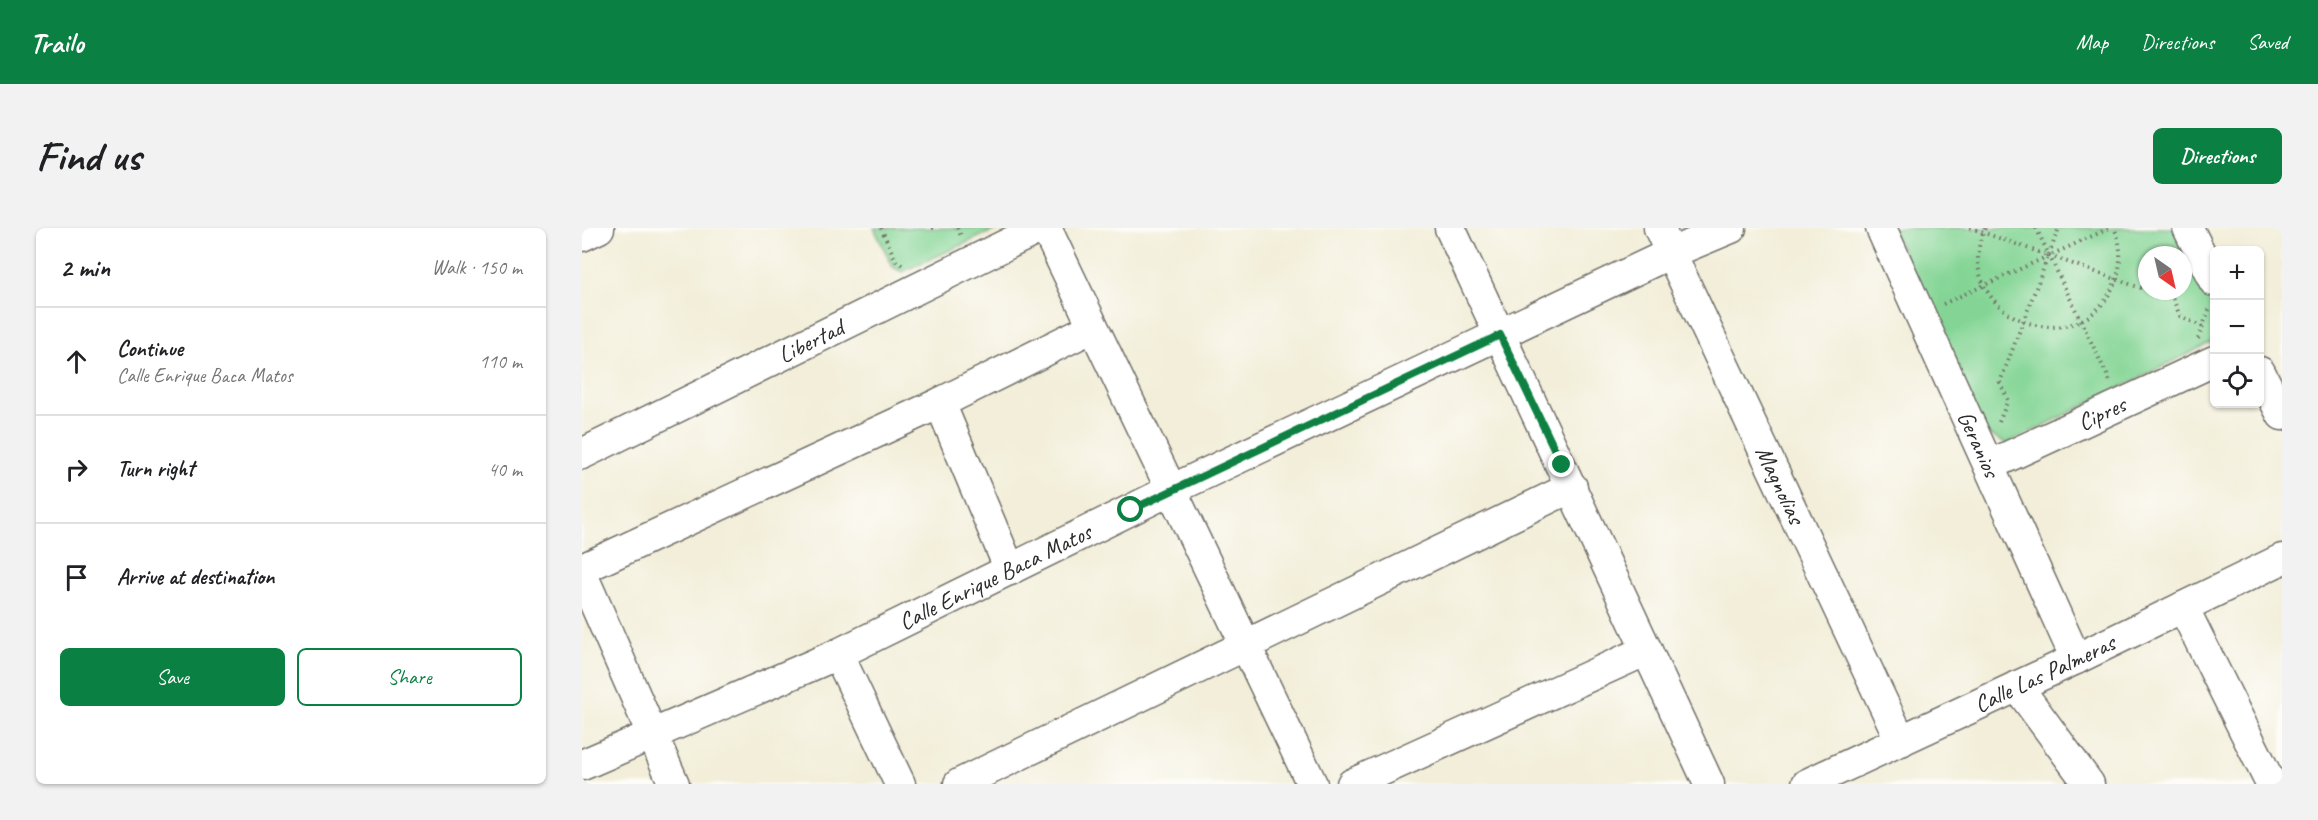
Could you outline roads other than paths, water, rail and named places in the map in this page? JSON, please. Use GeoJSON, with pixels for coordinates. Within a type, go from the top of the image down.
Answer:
{"type":"FeatureCollection","features":[{"type":"Feature","properties":{"kind":"street"},"geometry":{"type":"LineString","coordinates":[[582,236],[599,228]]}},
{"type":"Feature","properties":{"kind":"street","name":"Libertad"},"geometry":{"type":"LineString","coordinates":[[582,454],[1040,228]]}},
{"type":"Feature","properties":{"kind":"street"},"geometry":{"type":"LineString","coordinates":[[1046,228],[1312,784]]}},
{"type":"Feature","properties":{"kind":"street"},"geometry":{"type":"LineString","coordinates":[[1450,228],[1709,784]]}},
{"type":"Feature","properties":{"kind":"street","name":"Calle Enrique Baca Matos"},"geometry":{"type":"LineString","coordinates":[[582,765],[838,654],[1171,490],[1500,335],[1665,241],[1731,228]]}},
{"type":"Feature","properties":{"kind":"street","name":"Geranios"},"geometry":{"type":"LineString","coordinates":[[1881,228],[2076,659]]}},
{"type":"Feature","properties":{"kind":"street"},"geometry":{"type":"LineString","coordinates":[[2188,228],[2210,288]]}},
{"type":"Feature","properties":{"kind":"street","name":"Magnolias"},"geometry":{"type":"LineString","coordinates":[[1665,241],[1901,741]]}},
{"type":"Feature","properties":{"kind":"street"},"geometry":{"type":"LineString","coordinates":[[582,569],[940,403],[1093,327]]}},
{"type":"Feature","properties":{"kind":"street","name":"Cipres"},"geometry":{"type":"LineString","coordinates":[[1990,465],[2205,352]]}},
{"type":"Feature","properties":{"kind":"street"},"geometry":{"type":"LineString","coordinates":[[2264,381],[2282,415]]}},
{"type":"Feature","properties":{"kind":"street"},"geometry":{"type":"LineString","coordinates":[[940,403],[1010,570]]}},
{"type":"Feature","properties":{"kind":"street"},"geometry":{"type":"LineString","coordinates":[[959,784],[1572,486]]}},
{"type":"Feature","properties":{"kind":"street","name":"Calle Las Palmeras"},"geometry":{"type":"LineString","coordinates":[[1807,784],[2076,659],[2282,559]]}},
{"type":"Feature","properties":{"kind":"street"},"geometry":{"type":"LineString","coordinates":[[582,574],[651,735],[675,784]]}},
{"type":"Feature","properties":{"kind":"street"},"geometry":{"type":"LineString","coordinates":[[2183,607],[2271,784]]}},
{"type":"Feature","properties":{"kind":"street"},"geometry":{"type":"LineString","coordinates":[[1352,784],[1647,650]]}},
{"type":"Feature","properties":{"kind":"street"},"geometry":{"type":"LineString","coordinates":[[838,654],[900,784]]}},
{"type":"Feature","properties":{"kind":"street"},"geometry":{"type":"LineString","coordinates":[[2017,686],[2090,784]]}}]}
